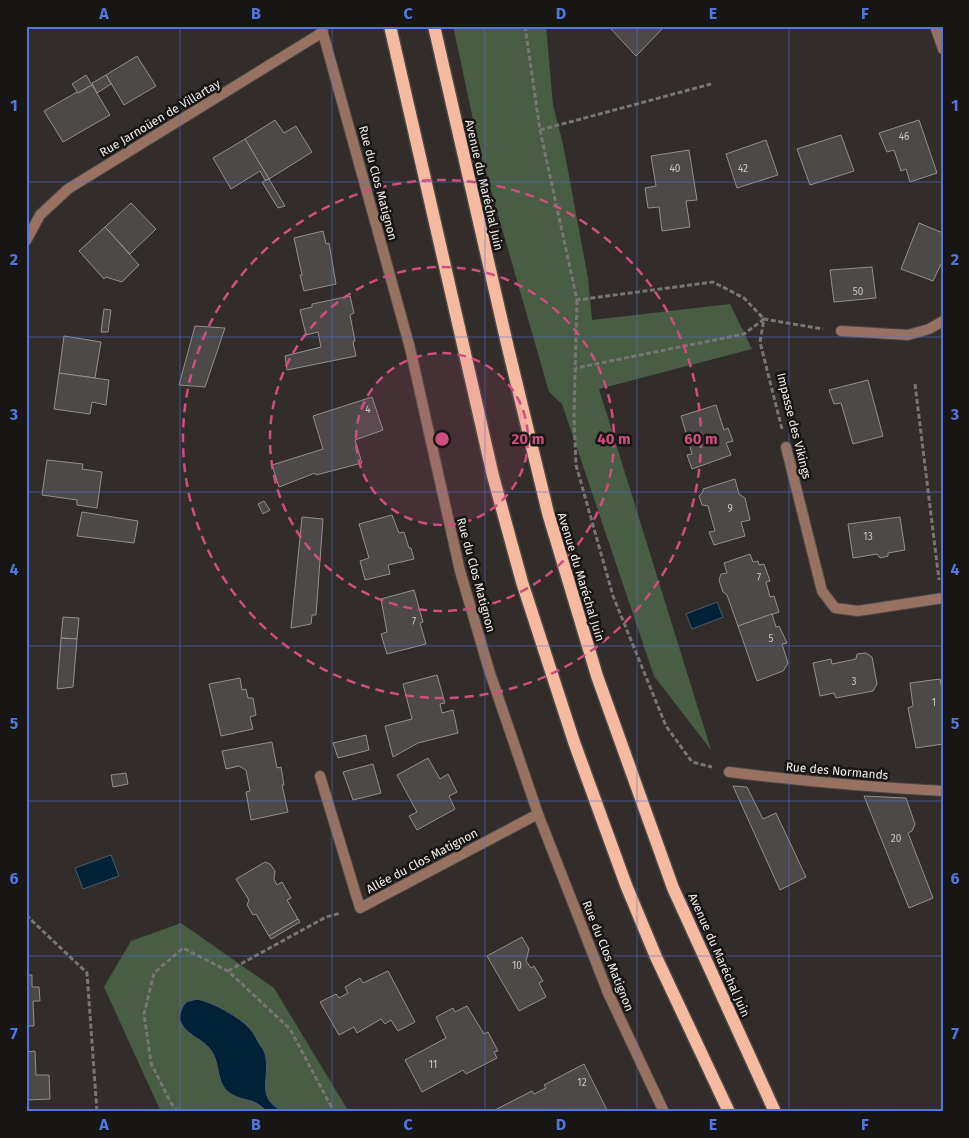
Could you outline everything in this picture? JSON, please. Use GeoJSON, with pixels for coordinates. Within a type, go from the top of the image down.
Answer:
{"type":"FeatureCollection","features":[{"type":"Feature","properties":{"kind":"main road"},"geometry":{"type":"LineString","coordinates":[[390,26],[490,466],[522,582],[574,742],[626,885],[656,957],[729,1112]]}},
{"type":"Feature","properties":{"kind":"main road","name":"Avenue du Maréchal Juin"},"geometry":{"type":"LineString","coordinates":[[434,26],[548,512],[597,676],[673,888],[775,1112]]}},
{"type":"Feature","properties":{"kind":"street"},"geometry":{"type":"LineString","coordinates":[[935,26],[943,49]]}},
{"type":"Feature","properties":{"kind":"street","name":"Rue Jarnoüen de Villartay"},"geometry":{"type":"LineString","coordinates":[[26,241],[40,215],[68,189],[322,29]]}},
{"type":"Feature","properties":{"kind":"street","name":"Rue du Clos Matignon"},"geometry":{"type":"LineString","coordinates":[[322,29],[410,348],[460,571],[489,670],[538,814],[608,993],[664,1112]]}},
{"type":"Feature","properties":{"kind":"street"},"geometry":{"type":"LineString","coordinates":[[841,331],[908,335],[929,329],[943,321]]}},
{"type":"Feature","properties":{"kind":"street","name":"Impasse des Vikings"},"geometry":{"type":"LineString","coordinates":[[786,448],[822,591],[835,608],[858,611],[942,598]]}},
{"type":"Feature","properties":{"kind":"street","name":"Rue des Normands"},"geometry":{"type":"LineString","coordinates":[[729,772],[871,788],[943,791]]}},
{"type":"Feature","properties":{"kind":"street","name":"Allée du Clos Matignon"},"geometry":{"type":"LineString","coordinates":[[320,776],[360,908],[538,814]]}},
{"type":"Feature","properties":{"kind":"path"},"geometry":{"type":"LineString","coordinates":[[525,26],[540,130],[577,300],[574,416],[576,464],[613,596],[666,726],[692,762],[729,772]]}},
{"type":"Feature","properties":{"kind":"path"},"geometry":{"type":"LineString","coordinates":[[540,130],[712,84]]}},
{"type":"Feature","properties":{"kind":"path"},"geometry":{"type":"LineString","coordinates":[[577,300],[712,282],[744,298],[764,319],[841,331]]}},
{"type":"Feature","properties":{"kind":"path"},"geometry":{"type":"LineString","coordinates":[[576,368],[744,334],[764,319]]}},
{"type":"Feature","properties":{"kind":"path","name":"Impasse des Vikings"},"geometry":{"type":"LineString","coordinates":[[764,319],[760,342],[786,448]]}},
{"type":"Feature","properties":{"kind":"path"},"geometry":{"type":"LineString","coordinates":[[915,384],[942,598]]}},
{"type":"Feature","properties":{"kind":"path"},"geometry":{"type":"LineString","coordinates":[[26,916],[88,973],[97,1112]]}},
{"type":"Feature","properties":{"kind":"path"},"geometry":{"type":"LineString","coordinates":[[228,971],[326,917]]}},
{"type":"Feature","properties":{"kind":"path"},"geometry":{"type":"LineString","coordinates":[[178,1112],[171,1103],[151,1062],[144,1014],[154,973],[183,948],[228,971],[290,1029],[334,1112]]}},
{"type":"Feature","properties":{"kind":"green space"},"geometry":{"type":"Polygon","coordinates":[[[453,26],[546,26],[553,105],[563,144],[588,278],[592,320],[730,304],[752,349],[599,389],[711,750],[654,676],[562,404],[549,392],[480,152],[453,26]]]}},
{"type":"Feature","properties":{"kind":"green space"},"geometry":{"type":"Polygon","coordinates":[[[181,923],[274,988],[349,1112],[161,1112],[104,987],[131,941],[181,923]]]}},
{"type":"Feature","properties":{"kind":"water"},"geometry":{"type":"Polygon","coordinates":[[[717,602],[723,617],[692,629],[686,614],[717,602]]]}},
{"type":"Feature","properties":{"kind":"water"},"geometry":{"type":"Polygon","coordinates":[[[111,855],[119,876],[83,889],[75,868],[111,855]]]}},
{"type":"Feature","properties":{"kind":"water"},"geometry":{"type":"Polygon","coordinates":[[[197,999],[225,1011],[240,1020],[251,1031],[265,1055],[267,1095],[275,1107],[284,1112],[267,1112],[257,1103],[227,1091],[221,1082],[212,1052],[205,1044],[184,1028],[180,1020],[180,1012],[186,1002],[197,999]]]}},
{"type":"Feature","properties":{"kind":"building"},"geometry":{"type":"Polygon","coordinates":[[[611,26],[665,26],[636,56],[610,28],[611,26]]]}},
{"type":"Feature","properties":{"kind":"building"},"geometry":{"type":"Polygon","coordinates":[[[137,56],[156,86],[124,105],[106,75],[137,56]]]}},
{"type":"Feature","properties":{"kind":"building"},"geometry":{"type":"Polygon","coordinates":[[[86,75],[92,85],[78,93],[72,84],[86,75]]]}},
{"type":"Feature","properties":{"kind":"building"},"geometry":{"type":"Polygon","coordinates":[[[106,75],[111,84],[97,93],[92,83],[106,75]]]}},
{"type":"Feature","properties":{"kind":"building"},"geometry":{"type":"Polygon","coordinates":[[[92,85],[110,115],[63,142],[44,111],[92,85]]]}},
{"type":"Feature","properties":{"kind":"building"},"geometry":{"type":"Polygon","coordinates":[[[275,120],[284,133],[296,126],[312,152],[269,179],[245,139],[275,120]]]}},
{"type":"Feature","properties":{"kind":"building"},"geometry":{"type":"Polygon","coordinates":[[[919,120],[937,173],[910,182],[906,169],[901,171],[894,150],[887,152],[879,133],[919,120]]]}},
{"type":"Feature","properties":{"kind":"building"},"geometry":{"type":"Polygon","coordinates":[[[841,135],[854,171],[810,185],[797,149],[841,135]]]}},
{"type":"Feature","properties":{"kind":"building"},"geometry":{"type":"Polygon","coordinates":[[[245,139],[269,179],[265,180],[260,171],[231,189],[213,158],[245,139]]]}},
{"type":"Feature","properties":{"kind":"building"},"geometry":{"type":"Polygon","coordinates":[[[766,140],[778,175],[737,188],[726,154],[766,140]]]}},
{"type":"Feature","properties":{"kind":"building"},"geometry":{"type":"Polygon","coordinates":[[[689,150],[697,200],[686,201],[690,227],[662,231],[659,207],[648,208],[645,188],[656,186],[651,156],[689,150]]]}},
{"type":"Feature","properties":{"kind":"building"},"geometry":{"type":"Polygon","coordinates":[[[269,179],[285,206],[278,208],[262,182],[269,179]]]}},
{"type":"Feature","properties":{"kind":"building"},"geometry":{"type":"Polygon","coordinates":[[[131,203],[156,229],[130,254],[105,227],[131,203]]]}},
{"type":"Feature","properties":{"kind":"building"},"geometry":{"type":"Polygon","coordinates":[[[919,223],[943,233],[943,260],[933,281],[901,269],[919,223]]]}},
{"type":"Feature","properties":{"kind":"building"},"geometry":{"type":"Polygon","coordinates":[[[105,227],[139,265],[122,282],[106,277],[104,279],[79,251],[105,227]]]}},
{"type":"Feature","properties":{"kind":"building"},"geometry":{"type":"Polygon","coordinates":[[[323,231],[326,244],[329,243],[336,284],[304,291],[294,238],[323,231]]]}},
{"type":"Feature","properties":{"kind":"building"},"geometry":{"type":"Polygon","coordinates":[[[872,267],[876,298],[834,302],[830,270],[872,267]]]}},
{"type":"Feature","properties":{"kind":"building"},"geometry":{"type":"Polygon","coordinates":[[[350,296],[354,313],[350,315],[356,356],[287,370],[285,356],[321,347],[318,332],[306,335],[300,310],[312,307],[312,304],[350,296]]]}},
{"type":"Feature","properties":{"kind":"building"},"geometry":{"type":"Polygon","coordinates":[[[104,309],[111,310],[108,332],[101,332],[104,309]]]}},
{"type":"Feature","properties":{"kind":"building"},"geometry":{"type":"Polygon","coordinates":[[[195,326],[225,328],[205,387],[179,385],[195,326]]]}},
{"type":"Feature","properties":{"kind":"building"},"geometry":{"type":"Polygon","coordinates":[[[64,336],[101,342],[95,378],[59,373],[64,336]]]}},
{"type":"Feature","properties":{"kind":"building"},"geometry":{"type":"Polygon","coordinates":[[[59,373],[109,380],[106,405],[92,402],[90,414],[54,409],[59,373]]]}},
{"type":"Feature","properties":{"kind":"building"},"geometry":{"type":"Polygon","coordinates":[[[868,380],[883,436],[853,444],[841,403],[834,404],[829,390],[868,380]]]}},
{"type":"Feature","properties":{"kind":"building"},"geometry":{"type":"Polygon","coordinates":[[[372,397],[383,430],[355,440],[362,463],[316,475],[315,473],[279,487],[272,465],[323,449],[313,416],[372,397]]]}},
{"type":"Feature","properties":{"kind":"building"},"geometry":{"type":"Polygon","coordinates":[[[716,405],[724,430],[728,428],[733,441],[726,443],[731,455],[692,469],[687,455],[692,454],[681,416],[716,405]]]}},
{"type":"Feature","properties":{"kind":"building"},"geometry":{"type":"Polygon","coordinates":[[[47,460],[83,464],[82,469],[102,472],[97,508],[77,505],[77,500],[42,495],[47,460]]]}},
{"type":"Feature","properties":{"kind":"building"},"geometry":{"type":"Polygon","coordinates":[[[735,479],[739,494],[745,498],[750,520],[741,522],[745,536],[714,545],[709,532],[715,531],[708,506],[702,505],[699,496],[703,489],[735,479]]]}},
{"type":"Feature","properties":{"kind":"building"},"geometry":{"type":"Polygon","coordinates":[[[264,501],[270,510],[263,514],[258,504],[264,501]]]}},
{"type":"Feature","properties":{"kind":"building"},"geometry":{"type":"Polygon","coordinates":[[[82,512],[138,521],[134,543],[77,536],[82,512]]]}},
{"type":"Feature","properties":{"kind":"building"},"geometry":{"type":"Polygon","coordinates":[[[392,515],[399,533],[404,532],[414,559],[388,565],[390,574],[365,580],[360,561],[369,558],[359,524],[392,515]]]}},
{"type":"Feature","properties":{"kind":"building"},"geometry":{"type":"Polygon","coordinates":[[[302,517],[323,519],[316,615],[312,615],[311,624],[291,628],[302,517]]]}},
{"type":"Feature","properties":{"kind":"building"},"geometry":{"type":"Polygon","coordinates":[[[900,517],[905,550],[888,553],[888,556],[880,558],[877,554],[853,558],[848,524],[900,517]]]}},
{"type":"Feature","properties":{"kind":"building"},"geometry":{"type":"Polygon","coordinates":[[[750,554],[753,562],[758,561],[759,565],[764,564],[770,581],[766,582],[770,597],[774,596],[779,612],[738,626],[727,595],[723,592],[719,580],[721,574],[727,573],[724,563],[750,554]]]}},
{"type":"Feature","properties":{"kind":"building"},"geometry":{"type":"Polygon","coordinates":[[[414,590],[423,622],[420,623],[426,644],[387,654],[381,634],[387,632],[381,599],[414,590]]]}},
{"type":"Feature","properties":{"kind":"building"},"geometry":{"type":"Polygon","coordinates":[[[772,614],[776,627],[779,626],[787,643],[782,644],[788,663],[783,671],[757,681],[738,626],[772,614]]]}},
{"type":"Feature","properties":{"kind":"building"},"geometry":{"type":"Polygon","coordinates":[[[63,617],[79,618],[77,639],[61,638],[63,617]]]}},
{"type":"Feature","properties":{"kind":"building"},"geometry":{"type":"Polygon","coordinates":[[[61,638],[77,639],[73,687],[57,689],[61,638]]]}},
{"type":"Feature","properties":{"kind":"building"},"geometry":{"type":"Polygon","coordinates":[[[866,653],[872,657],[877,684],[873,691],[836,698],[834,693],[820,696],[813,663],[831,659],[832,664],[856,659],[857,654],[866,653]]]}},
{"type":"Feature","properties":{"kind":"building"},"geometry":{"type":"Polygon","coordinates":[[[437,675],[445,703],[440,704],[442,713],[453,710],[458,733],[418,743],[393,757],[385,726],[412,719],[403,684],[437,675]]]}},
{"type":"Feature","properties":{"kind":"building"},"geometry":{"type":"Polygon","coordinates":[[[240,678],[242,690],[246,689],[248,698],[253,698],[256,715],[250,717],[253,729],[221,736],[209,684],[240,678]]]}},
{"type":"Feature","properties":{"kind":"building"},"geometry":{"type":"Polygon","coordinates":[[[940,679],[943,695],[943,744],[916,748],[908,708],[913,706],[910,683],[940,679]]]}},
{"type":"Feature","properties":{"kind":"building"},"geometry":{"type":"Polygon","coordinates":[[[366,735],[369,750],[338,758],[333,743],[366,735]]]}},
{"type":"Feature","properties":{"kind":"building"},"geometry":{"type":"Polygon","coordinates":[[[272,742],[277,768],[281,767],[284,785],[282,785],[288,812],[251,820],[246,792],[250,791],[246,770],[239,766],[226,769],[222,751],[272,742]]]}},
{"type":"Feature","properties":{"kind":"building"},"geometry":{"type":"Polygon","coordinates":[[[428,758],[440,779],[448,774],[457,792],[449,796],[455,809],[417,830],[409,816],[417,812],[397,775],[428,758]]]}},
{"type":"Feature","properties":{"kind":"building"},"geometry":{"type":"Polygon","coordinates":[[[373,764],[381,793],[353,800],[343,772],[373,764]]]}},
{"type":"Feature","properties":{"kind":"building"},"geometry":{"type":"Polygon","coordinates":[[[126,773],[128,784],[113,787],[111,775],[126,773]]]}},
{"type":"Feature","properties":{"kind":"building"},"geometry":{"type":"Polygon","coordinates":[[[733,786],[747,787],[763,819],[776,813],[806,877],[780,890],[733,786]]]}},
{"type":"Feature","properties":{"kind":"building"},"geometry":{"type":"Polygon","coordinates":[[[864,796],[906,798],[915,824],[912,831],[908,833],[933,898],[909,908],[864,796]]]}},
{"type":"Feature","properties":{"kind":"building"},"geometry":{"type":"Polygon","coordinates":[[[265,862],[270,864],[275,871],[274,879],[277,885],[282,882],[291,898],[287,900],[298,919],[269,936],[256,914],[253,915],[247,905],[249,900],[236,879],[265,862]]]}},
{"type":"Feature","properties":{"kind":"building"},"geometry":{"type":"Polygon","coordinates":[[[298,919],[300,922],[271,939],[269,936],[298,919]]]}},
{"type":"Feature","properties":{"kind":"building"},"geometry":{"type":"Polygon","coordinates":[[[522,937],[529,949],[526,961],[531,968],[534,966],[543,981],[539,983],[546,997],[519,1011],[487,956],[522,937]]]}},
{"type":"Feature","properties":{"kind":"building"},"geometry":{"type":"Polygon","coordinates":[[[388,971],[415,1022],[398,1031],[391,1020],[385,1024],[381,1019],[357,1033],[354,1027],[339,1035],[320,1002],[336,994],[339,998],[348,993],[345,987],[360,978],[363,983],[388,971]]]}},
{"type":"Feature","properties":{"kind":"building"},"geometry":{"type":"Polygon","coordinates":[[[26,975],[32,975],[32,987],[39,987],[40,1001],[33,1001],[34,1026],[26,1026],[26,975]]]}},
{"type":"Feature","properties":{"kind":"building"},"geometry":{"type":"Polygon","coordinates":[[[467,1006],[484,1034],[488,1032],[498,1051],[494,1052],[497,1058],[466,1074],[463,1070],[422,1092],[405,1060],[446,1038],[436,1017],[453,1008],[455,1012],[467,1006]]]}},
{"type":"Feature","properties":{"kind":"building"},"geometry":{"type":"Polygon","coordinates":[[[35,1051],[36,1075],[49,1075],[50,1099],[26,1100],[26,1052],[35,1051]]]}},
{"type":"Feature","properties":{"kind":"building"},"geometry":{"type":"Polygon","coordinates":[[[584,1064],[608,1112],[491,1112],[532,1091],[534,1094],[546,1088],[544,1085],[584,1064]]]}}]}
